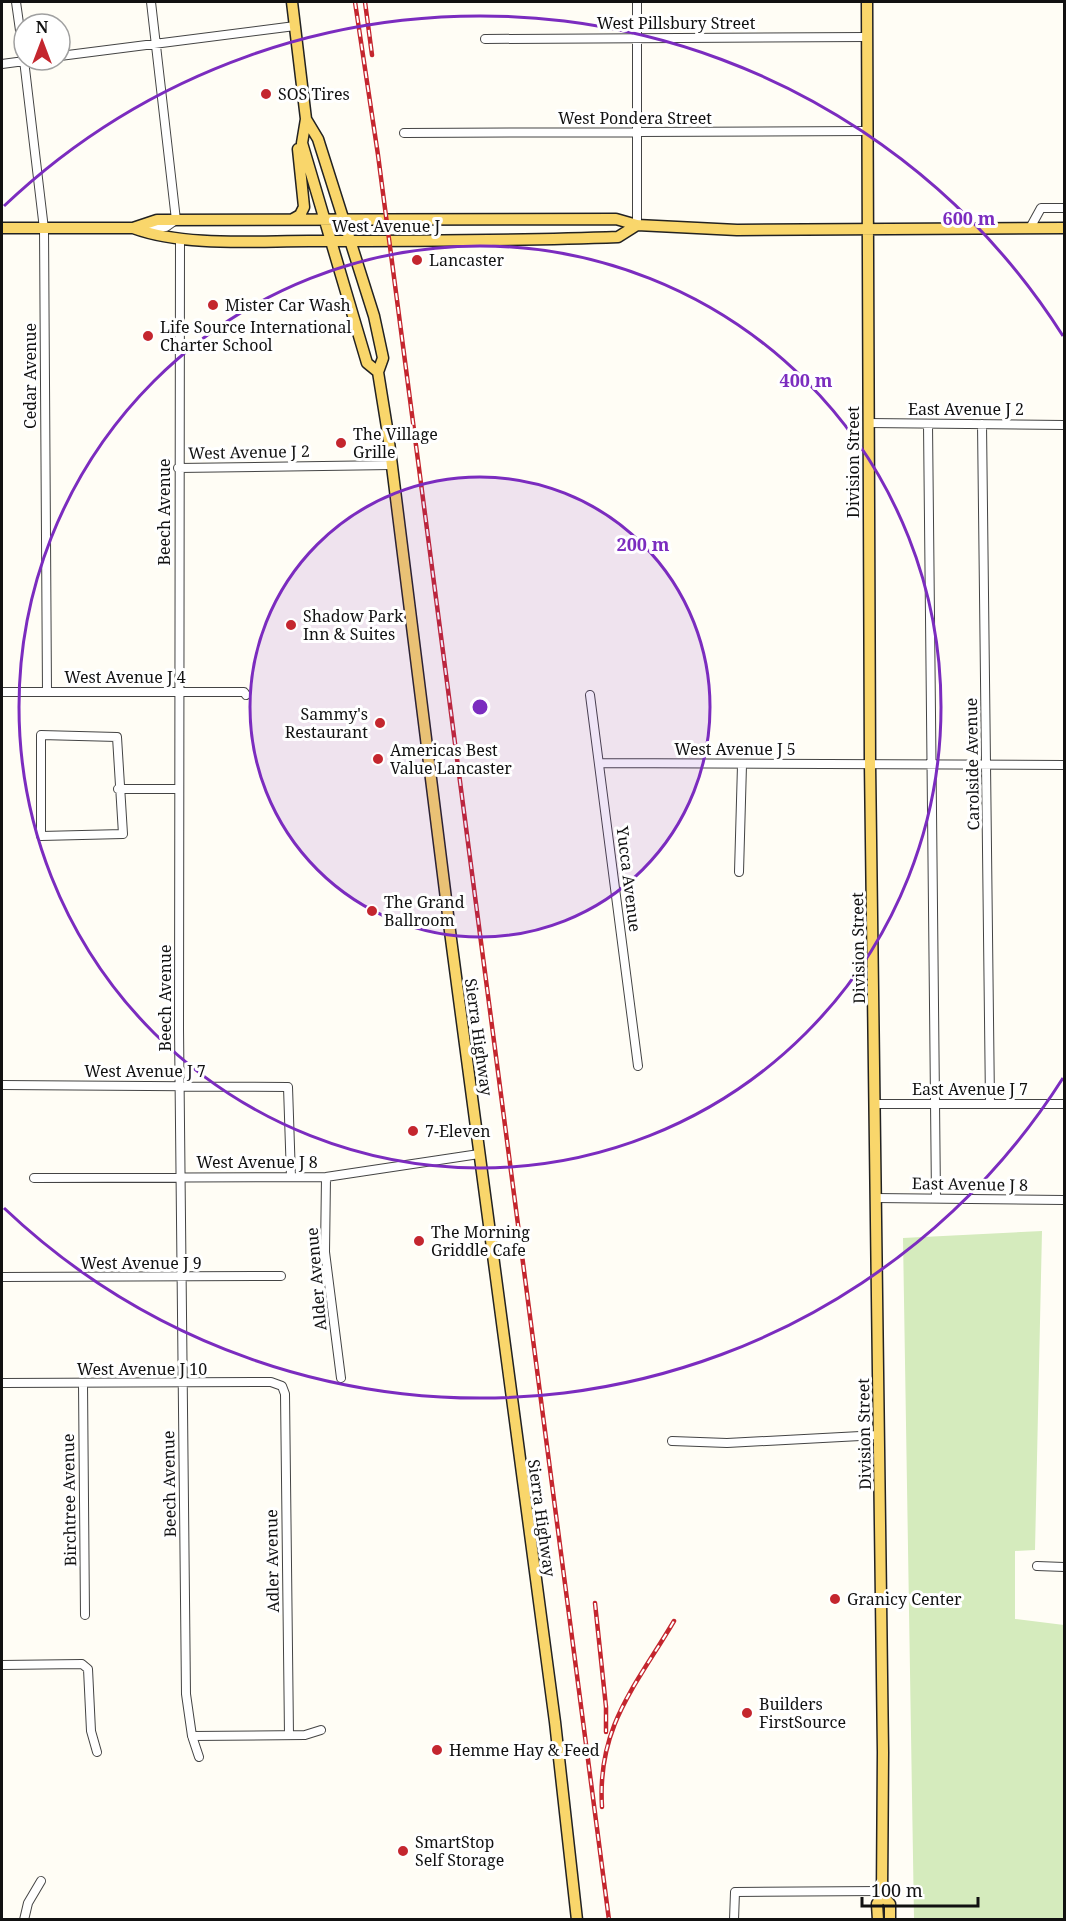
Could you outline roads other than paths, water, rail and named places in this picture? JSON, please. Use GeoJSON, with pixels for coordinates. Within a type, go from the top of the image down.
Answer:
{"type":"FeatureCollection","features":[{"type":"Feature","properties":{"kind":"main road","name":"Sierra Highway"},"geometry":{"type":"LineString","coordinates":[[292,2],[306,119],[302,143],[333,241],[367,363],[378,372]]}},
{"type":"Feature","properties":{"kind":"main road","name":"Division Street"},"geometry":{"type":"LineString","coordinates":[[867,2],[866,229],[870,764],[879,1435],[882,1893],[877,1904],[878,1920]]}},
{"type":"Feature","properties":{"kind":"main road","name":"Sierra Highway"},"geometry":{"type":"LineString","coordinates":[[306,119],[318,139],[381,344],[383,358],[378,372],[555,1722],[577,1920]]}},
{"type":"Feature","properties":{"kind":"main road"},"geometry":{"type":"LineString","coordinates":[[293,219],[300,215],[304,207],[296,131],[306,119]]}},
{"type":"Feature","properties":{"kind":"main road","name":"West Avenue J"},"geometry":{"type":"LineString","coordinates":[[2,228],[133,228],[157,220],[293,219],[616,219],[637,225],[736,230],[1065,228]]}},
{"type":"Feature","properties":{"kind":"main road","name":"West Avenue J"},"geometry":{"type":"LineString","coordinates":[[133,228],[158,237],[351,241],[618,237],[637,225]]}},
{"type":"Feature","properties":{"kind":"main road","name":"Division Street"},"geometry":{"type":"LineString","coordinates":[[882,1893],[890,1904],[890,1920]]}},
{"type":"Feature","properties":{"kind":"street"},"geometry":{"type":"LineString","coordinates":[[151,2],[176,220]]}},
{"type":"Feature","properties":{"kind":"street"},"geometry":{"type":"LineString","coordinates":[[637,2],[637,225]]}},
{"type":"Feature","properties":{"kind":"street"},"geometry":{"type":"LineString","coordinates":[[72,55],[295,26]]}},
{"type":"Feature","properties":{"kind":"street","name":"West Pillsbury Street"},"geometry":{"type":"LineString","coordinates":[[485,39],[867,37]]}},
{"type":"Feature","properties":{"kind":"street","name":"Cedar Avenue"},"geometry":{"type":"LineString","coordinates":[[27,72],[44,229],[47,692]]}},
{"type":"Feature","properties":{"kind":"street","name":"West Pondera Street"},"geometry":{"type":"LineString","coordinates":[[404,133],[636,134],[867,131]]}},
{"type":"Feature","properties":{"kind":"street"},"geometry":{"type":"LineString","coordinates":[[1030,228],[1041,208],[1065,208]]}},
{"type":"Feature","properties":{"kind":"street","name":"Beech Avenue"},"geometry":{"type":"LineString","coordinates":[[180,238],[178,468],[180,1086],[186,1694],[192,1736],[199,1757]]}},
{"type":"Feature","properties":{"kind":"street","name":"East Avenue J 2"},"geometry":{"type":"LineString","coordinates":[[868,423],[1065,424]]}},
{"type":"Feature","properties":{"kind":"street"},"geometry":{"type":"LineString","coordinates":[[928,424],[936,1198]]}},
{"type":"Feature","properties":{"kind":"street","name":"Carolside Avenue"},"geometry":{"type":"LineString","coordinates":[[982,424],[990,1104]]}},
{"type":"Feature","properties":{"kind":"street","name":"West Avenue J 2"},"geometry":{"type":"LineString","coordinates":[[178,468],[392,465]]}},
{"type":"Feature","properties":{"kind":"street","name":"West Avenue J 4"},"geometry":{"type":"LineString","coordinates":[[2,692],[244,692],[246,695]]}},
{"type":"Feature","properties":{"kind":"street","name":"Yucca Avenue"},"geometry":{"type":"LineString","coordinates":[[590,695],[638,1066]]}},
{"type":"Feature","properties":{"kind":"street"},"geometry":{"type":"LineString","coordinates":[[41,735],[117,737],[118,789],[123,799],[123,834],[41,836],[41,735]]}},
{"type":"Feature","properties":{"kind":"street","name":"West Avenue J 5"},"geometry":{"type":"LineString","coordinates":[[600,763],[1065,765]]}},
{"type":"Feature","properties":{"kind":"street"},"geometry":{"type":"LineString","coordinates":[[740,872],[742,765]]}},
{"type":"Feature","properties":{"kind":"street"},"geometry":{"type":"LineString","coordinates":[[118,789],[179,789]]}},
{"type":"Feature","properties":{"kind":"street","name":"West Avenue J 7"},"geometry":{"type":"LineString","coordinates":[[2,1085],[288,1087],[291,1177]]}},
{"type":"Feature","properties":{"kind":"street","name":"East Avenue J 7"},"geometry":{"type":"LineString","coordinates":[[875,1104],[1065,1104]]}},
{"type":"Feature","properties":{"kind":"street","name":"West Avenue J 8"},"geometry":{"type":"LineString","coordinates":[[33,1178],[326,1177],[479,1154]]}},
{"type":"Feature","properties":{"kind":"street","name":"Alder Avenue"},"geometry":{"type":"LineString","coordinates":[[326,1177],[325,1252],[341,1378]]}},
{"type":"Feature","properties":{"kind":"street","name":"East Avenue J 8"},"geometry":{"type":"LineString","coordinates":[[876,1198],[1065,1200]]}},
{"type":"Feature","properties":{"kind":"street","name":"West Avenue J 9"},"geometry":{"type":"LineString","coordinates":[[2,1277],[281,1276]]}},
{"type":"Feature","properties":{"kind":"street","name":"West Avenue J 10"},"geometry":{"type":"LineString","coordinates":[[2,1383],[271,1382],[282,1386]]}},
{"type":"Feature","properties":{"kind":"street","name":"Birchtree Avenue"},"geometry":{"type":"LineString","coordinates":[[83,1384],[85,1615]]}},
{"type":"Feature","properties":{"kind":"street","name":"Adler Avenue"},"geometry":{"type":"LineString","coordinates":[[282,1386],[285,1394],[289,1735]]}},
{"type":"Feature","properties":{"kind":"street"},"geometry":{"type":"LineString","coordinates":[[672,1441],[727,1443],[879,1435]]}},
{"type":"Feature","properties":{"kind":"street"},"geometry":{"type":"LineString","coordinates":[[1037,1566],[1065,1567]]}},
{"type":"Feature","properties":{"kind":"street"},"geometry":{"type":"LineString","coordinates":[[2,1665],[82,1664],[88,1669],[91,1731],[97,1752]]}},
{"type":"Feature","properties":{"kind":"street"},"geometry":{"type":"LineString","coordinates":[[192,1736],[305,1735],[321,1730]]}},
{"type":"Feature","properties":{"kind":"street"},"geometry":{"type":"LineString","coordinates":[[24,1920],[27,1902],[41,1881]]}},
{"type":"Feature","properties":{"kind":"street"},"geometry":{"type":"LineString","coordinates":[[734,1920],[735,1892],[882,1893]]}},
{"type":"Feature","properties":{"kind":"railway"},"geometry":{"type":"LineString","coordinates":[[355,2],[378,155],[609,1920]]}},
{"type":"Feature","properties":{"kind":"railway"},"geometry":{"type":"LineString","coordinates":[[365,2],[372,55]]}},
{"type":"Feature","properties":{"kind":"railway"},"geometry":{"type":"LineString","coordinates":[[595,1603],[606,1707],[606,1732]]}},
{"type":"Feature","properties":{"kind":"railway"},"geometry":{"type":"LineString","coordinates":[[602,1807],[602,1779],[612,1730],[633,1688],[674,1621]]}},
{"type":"Feature","properties":{"kind":"place","name":"SOS Tires"},"geometry":{"type":"Point","coordinates":[266,94]}},
{"type":"Feature","properties":{"kind":"place","name":"Lancaster"},"geometry":{"type":"Point","coordinates":[417,260]}},
{"type":"Feature","properties":{"kind":"place","name":"Mister Car Wash"},"geometry":{"type":"Point","coordinates":[213,305]}},
{"type":"Feature","properties":{"kind":"place","name":"Life Source International Charter School"},"geometry":{"type":"Point","coordinates":[148,336]}},
{"type":"Feature","properties":{"kind":"place","name":"The Village Grille"},"geometry":{"type":"Point","coordinates":[341,443]}},
{"type":"Feature","properties":{"kind":"place","name":"Shadow Park Inn & Suites"},"geometry":{"type":"Point","coordinates":[291,625]}},
{"type":"Feature","properties":{"kind":"place","name":"Sammy's Restaurant"},"geometry":{"type":"Point","coordinates":[380,723]}},
{"type":"Feature","properties":{"kind":"place","name":"Americas Best Value Lancaster"},"geometry":{"type":"Point","coordinates":[378,759]}},
{"type":"Feature","properties":{"kind":"place","name":"The Grand Ballroom"},"geometry":{"type":"Point","coordinates":[372,911]}},
{"type":"Feature","properties":{"kind":"place","name":"7-Eleven"},"geometry":{"type":"Point","coordinates":[413,1131]}},
{"type":"Feature","properties":{"kind":"place","name":"The Morning Griddle Cafe"},"geometry":{"type":"Point","coordinates":[419,1241]}},
{"type":"Feature","properties":{"kind":"place","name":"Granicy Center"},"geometry":{"type":"Point","coordinates":[835,1599]}},
{"type":"Feature","properties":{"kind":"place","name":"Builders FirstSource"},"geometry":{"type":"Point","coordinates":[747,1713]}},
{"type":"Feature","properties":{"kind":"place","name":"Hemme Hay & Feed"},"geometry":{"type":"Point","coordinates":[437,1750]}},
{"type":"Feature","properties":{"kind":"place","name":"SmartStop Self Storage"},"geometry":{"type":"Point","coordinates":[403,1851]}}]}
